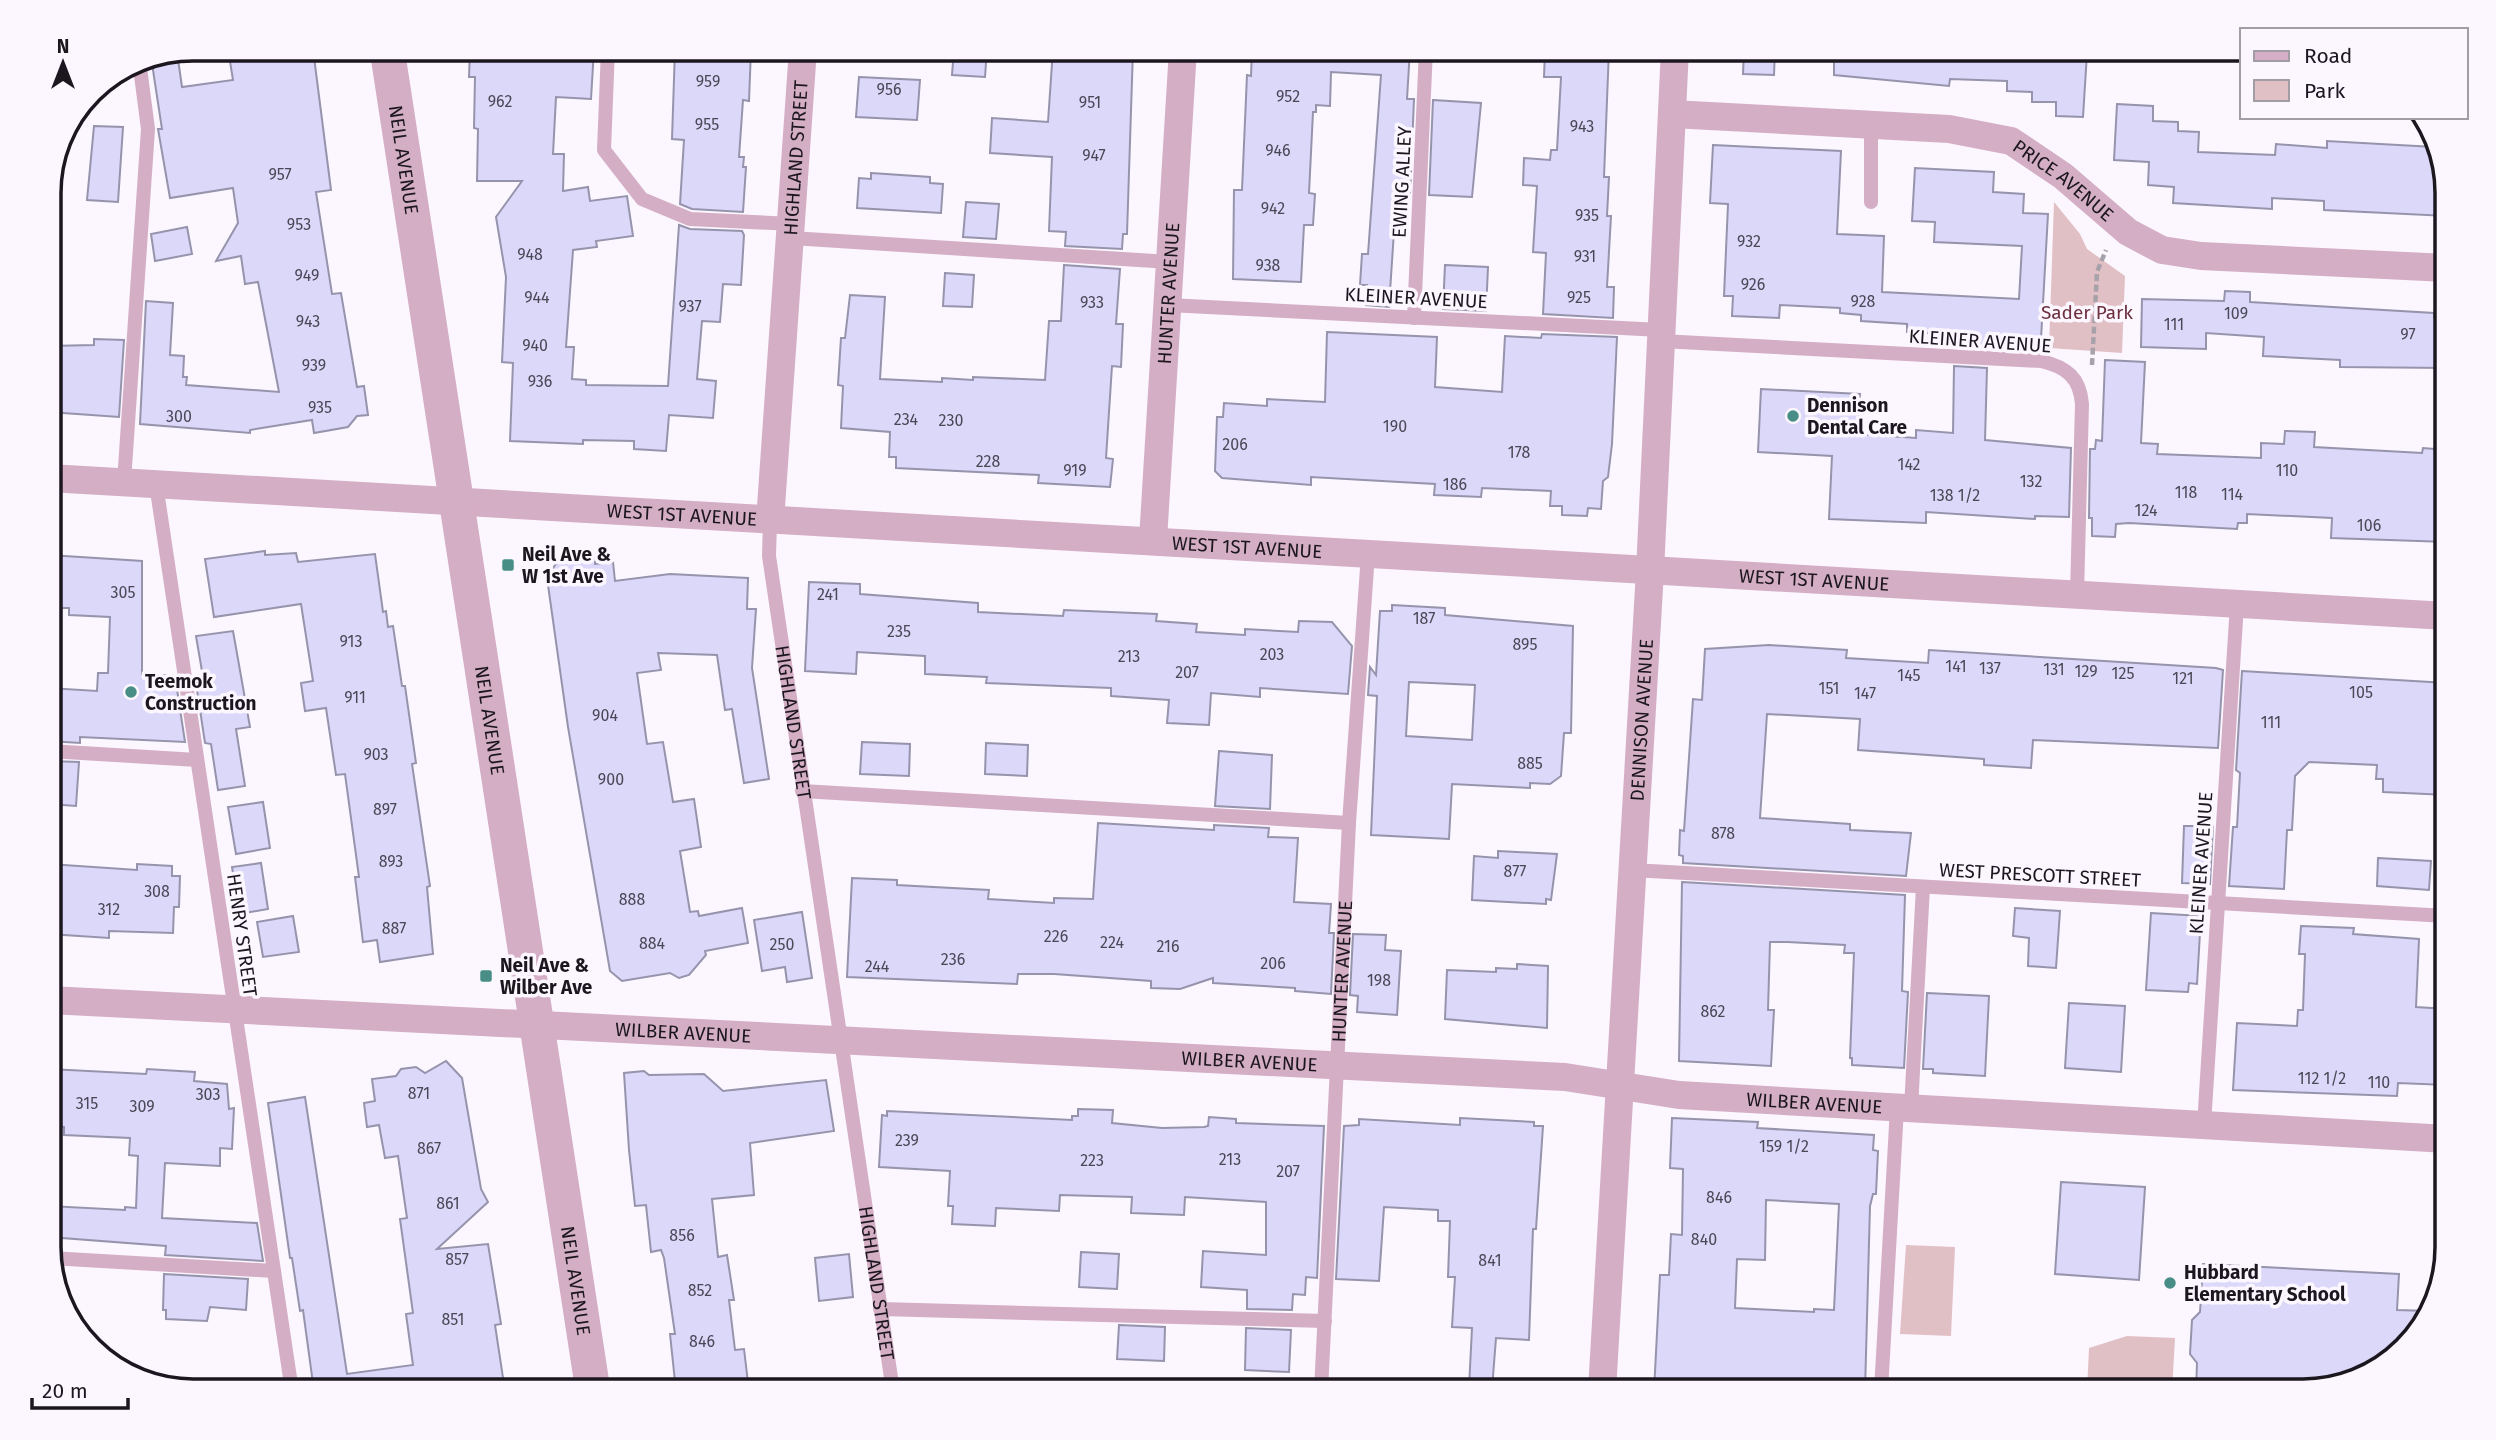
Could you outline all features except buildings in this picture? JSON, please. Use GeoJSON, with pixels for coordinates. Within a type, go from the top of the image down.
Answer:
{"type":"FeatureCollection","features":[{"type":"Feature","properties":{"kind":"street","name":"DENNISON AVENUE"},"geometry":{"type":"LineString","coordinates":[[1603,1379],[1650,571],[1674,61]]}},
{"type":"Feature","properties":{"kind":"street","name":"NEIL AVENUE"},"geometry":{"type":"LineString","coordinates":[[389,62],[591,1379]]}},
{"type":"Feature","properties":{"kind":"street","name":"HIGHLAND STREET"},"geometry":{"type":"LineString","coordinates":[[770,521],[802,62]]}},
{"type":"Feature","properties":{"kind":"street","name":"HUNTER AVENUE"},"geometry":{"type":"LineString","coordinates":[[1153,540],[1182,62]]}},
{"type":"Feature","properties":{"kind":"street","name":"PRICE AVENUE"},"geometry":{"type":"LineString","coordinates":[[1672,114],[1949,129],[2011,141],[2063,176],[2129,232],[2162,250],[2201,256],[2434,267]]}},
{"type":"Feature","properties":{"kind":"street","name":"WEST 1ST AVENUE"},"geometry":{"type":"LineString","coordinates":[[62,479],[455,499],[770,521],[1153,540],[2434,615]]}},
{"type":"Feature","properties":{"kind":"street","name":"WILBER AVENUE"},"geometry":{"type":"LineString","coordinates":[[62,1001],[1565,1077],[1679,1095],[2435,1138]]}},
{"type":"Feature","properties":{"kind":"lane","name":"EWING ALLEY"},"geometry":{"type":"LineString","coordinates":[[1414,317],[1425,61]]}},
{"type":"Feature","properties":{"kind":"lane"},"geometry":{"type":"LineString","coordinates":[[607,62],[604,150],[642,199],[690,219],[791,231],[1170,261]]}},
{"type":"Feature","properties":{"kind":"lane"},"geometry":{"type":"LineString","coordinates":[[124,482],[148,129],[139,73]]}},
{"type":"Feature","properties":{"kind":"lane"},"geometry":{"type":"LineString","coordinates":[[1871,125],[1871,202]]}},
{"type":"Feature","properties":{"kind":"lane","name":"KLEINER AVENUE"},"geometry":{"type":"LineString","coordinates":[[1168,305],[1414,317],[2042,361],[2057,364],[2078,382]]}},
{"type":"Feature","properties":{"kind":"lane"},"geometry":{"type":"LineString","coordinates":[[2077,594],[2082,404],[2078,382]]}},
{"type":"Feature","properties":{"kind":"lane","name":"HENRY STREET"},"geometry":{"type":"LineString","coordinates":[[156,484],[290,1379]]}},
{"type":"Feature","properties":{"kind":"lane","name":"HIGHLAND STREET"},"geometry":{"type":"LineString","coordinates":[[770,521],[769,556],[890,1379]]}},
{"type":"Feature","properties":{"kind":"lane","name":"HUNTER AVENUE"},"geometry":{"type":"LineString","coordinates":[[1322,1379],[1349,823],[1368,554]]}},
{"type":"Feature","properties":{"kind":"lane","name":"KLEINER AVENUE"},"geometry":{"type":"LineString","coordinates":[[2203,1125],[2237,604]]}},
{"type":"Feature","properties":{"kind":"lane"},"geometry":{"type":"LineString","coordinates":[[62,752],[197,760]]}},
{"type":"Feature","properties":{"kind":"lane"},"geometry":{"type":"LineString","coordinates":[[802,791],[1349,823]]}},
{"type":"Feature","properties":{"kind":"lane","name":"WEST PRESCOTT STREET"},"geometry":{"type":"LineString","coordinates":[[1632,870],[2435,915]]}},
{"type":"Feature","properties":{"kind":"lane"},"geometry":{"type":"LineString","coordinates":[[1882,1379],[1923,887]]}},
{"type":"Feature","properties":{"kind":"lane"},"geometry":{"type":"LineString","coordinates":[[62,1259],[274,1271]]}},
{"type":"Feature","properties":{"kind":"lane"},"geometry":{"type":"LineString","coordinates":[[880,1309],[1325,1321]]}},
{"type":"Feature","properties":{"kind":"path"},"geometry":{"type":"LineString","coordinates":[[2078,382],[2093,364],[2097,272],[2107,247]]}},
{"type":"Feature","properties":{"kind":"green space","name":"Sader Park"},"geometry":{"type":"Polygon","coordinates":[[[2054,202],[2080,234],[2087,249],[2125,276],[2122,353],[2049,348],[2054,202]]]}},
{"type":"Feature","properties":{"kind":"green space"},"geometry":{"type":"Polygon","coordinates":[[[1906,1245],[1955,1247],[1951,1336],[1900,1334],[1906,1245]]]}},
{"type":"Feature","properties":{"kind":"green space"},"geometry":{"type":"Polygon","coordinates":[[[2127,1336],[2175,1338],[2173,1379],[2088,1379],[2089,1348],[2127,1336]]]}},
{"type":"Feature","properties":{"kind":"place","name":"Dennison Dental Care"},"geometry":{"type":"Point","coordinates":[1793,416]}},
{"type":"Feature","properties":{"kind":"place","name":"Neil Ave & W 1st Ave"},"geometry":{"type":"Point","coordinates":[508,565]}},
{"type":"Feature","properties":{"kind":"place","name":"Teemok Construction"},"geometry":{"type":"Point","coordinates":[131,692]}},
{"type":"Feature","properties":{"kind":"place","name":"Neil Ave & Wilber Ave"},"geometry":{"type":"Point","coordinates":[486,976]}},
{"type":"Feature","properties":{"kind":"place","name":"Hubbard Elementary School"},"geometry":{"type":"Point","coordinates":[2170,1283]}}]}
